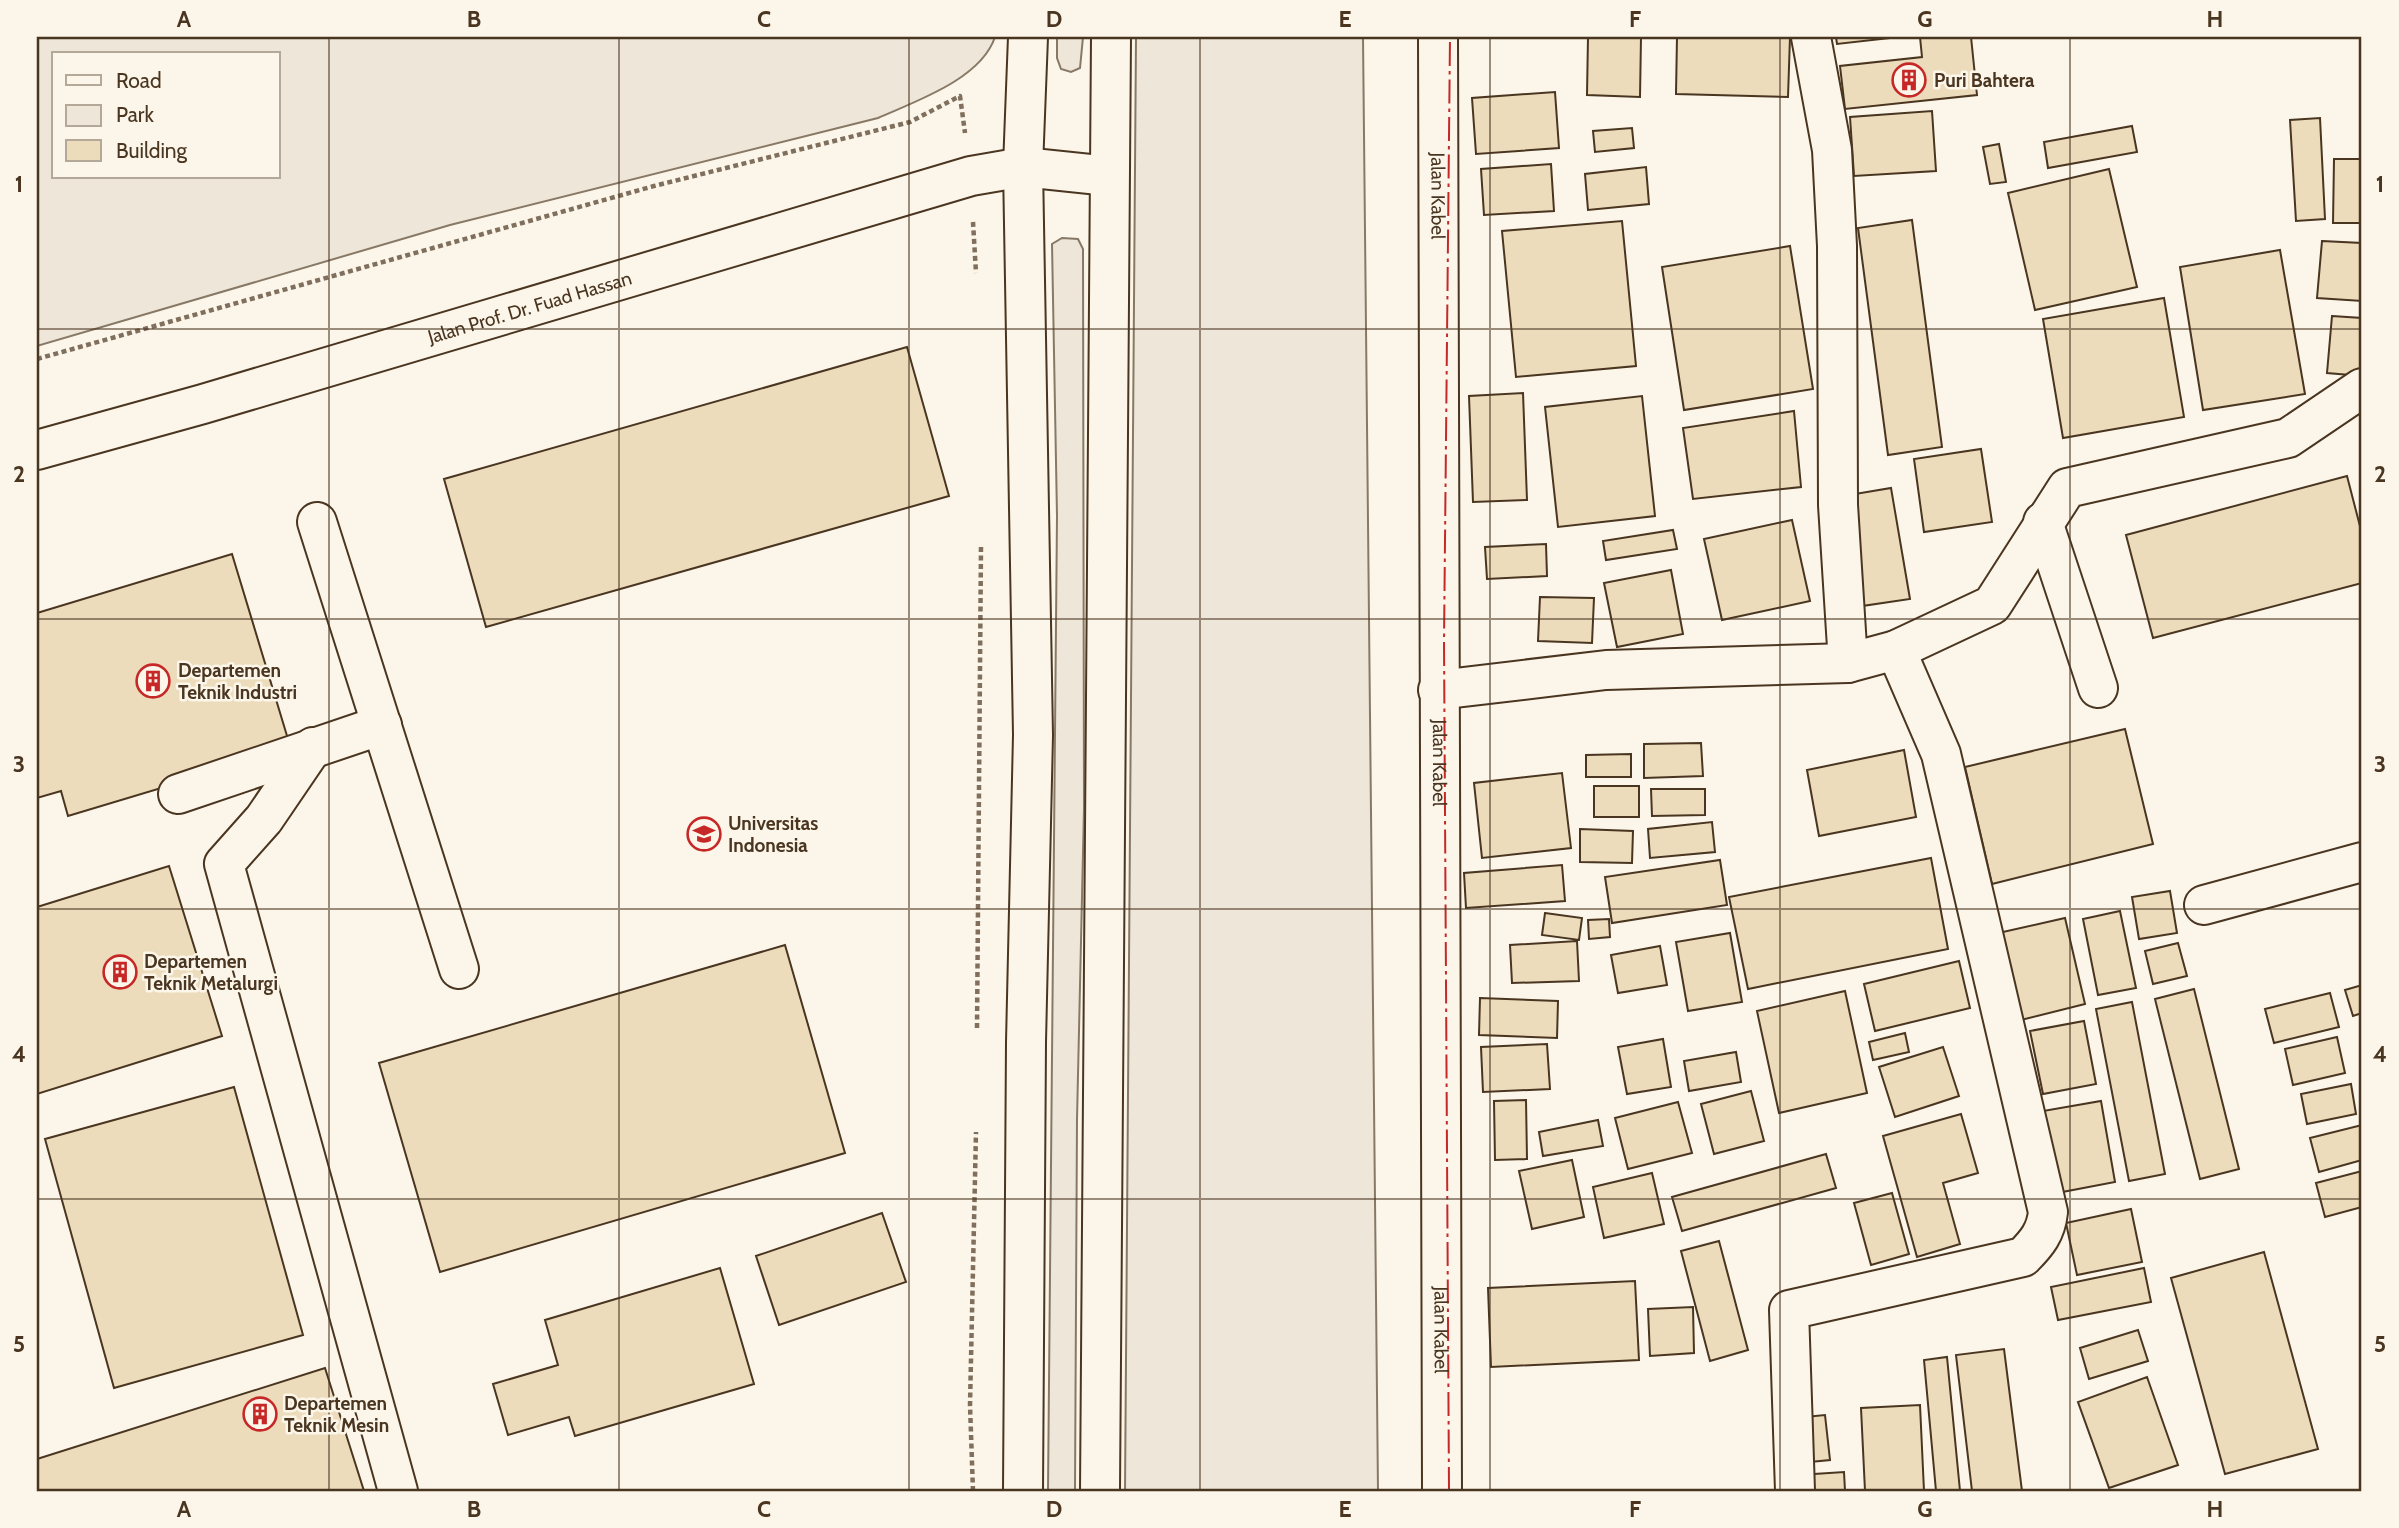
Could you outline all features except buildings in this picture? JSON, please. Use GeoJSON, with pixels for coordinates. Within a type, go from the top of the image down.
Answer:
{"type":"FeatureCollection","features":[{"type":"Feature","properties":{"kind":"street"},"geometry":{"type":"LineString","coordinates":[[1023,1491],[1026,1042],[1032,735],[1023,167],[1028,37]]}},
{"type":"Feature","properties":{"kind":"street"},"geometry":{"type":"LineString","coordinates":[[1100,1491],[1111,37]]}},
{"type":"Feature","properties":{"kind":"street","name":"Jalan Kabel"},"geometry":{"type":"LineString","coordinates":[[1438,37],[1442,1491]]}},
{"type":"Feature","properties":{"kind":"street"},"geometry":{"type":"LineString","coordinates":[[1811,37],[1833,163],[1839,354],[1838,505],[1848,663]]}},
{"type":"Feature","properties":{"kind":"street","name":"Jalan Prof. Dr. Fuad Hassan"},"geometry":{"type":"LineString","coordinates":[[37,450],[216,400],[971,176],[1023,167],[1109,176]]}},
{"type":"Feature","properties":{"kind":"street"},"geometry":{"type":"LineString","coordinates":[[1438,690],[1606,670],[1848,663],[1896,650],[1992,605],[2067,488],[2288,438],[2360,397]]}},
{"type":"Feature","properties":{"kind":"street"},"geometry":{"type":"LineString","coordinates":[[317,522],[459,970]]}},
{"type":"Feature","properties":{"kind":"street"},"geometry":{"type":"LineString","coordinates":[[2043,522],[2098,688]]}},
{"type":"Feature","properties":{"kind":"street"},"geometry":{"type":"LineString","coordinates":[[1795,1491],[1789,1310],[2023,1257],[2039,1241],[2048,1212],[1941,754],[1896,650]]}},
{"type":"Feature","properties":{"kind":"street"},"geometry":{"type":"LineString","coordinates":[[178,794],[382,724]]}},
{"type":"Feature","properties":{"kind":"street"},"geometry":{"type":"LineString","coordinates":[[313,747],[264,819],[224,864],[398,1491]]}},
{"type":"Feature","properties":{"kind":"street"},"geometry":{"type":"LineString","coordinates":[[2204,905],[2362,862]]}},
{"type":"Feature","properties":{"kind":"path"},"geometry":{"type":"LineString","coordinates":[[37,359],[654,186],[910,122],[960,96],[971,176],[976,282]]}},
{"type":"Feature","properties":{"kind":"path"},"geometry":{"type":"LineString","coordinates":[[977,1037],[981,540]]}},
{"type":"Feature","properties":{"kind":"path"},"geometry":{"type":"LineString","coordinates":[[973,1491],[970,1405],[976,1119]]}},
{"type":"Feature","properties":{"kind":"green space"},"geometry":{"type":"Polygon","coordinates":[[[37,37],[995,37],[988,52],[962,77],[928,96],[878,118],[450,225],[37,346],[37,37]]]}},
{"type":"Feature","properties":{"kind":"green space"},"geometry":{"type":"Polygon","coordinates":[[[1057,37],[1083,37],[1080,68],[1071,72],[1061,69],[1057,58],[1057,37]]]}},
{"type":"Feature","properties":{"kind":"green space"},"geometry":{"type":"Polygon","coordinates":[[[1136,37],[1363,37],[1378,1491],[1125,1491],[1136,37]]]}},
{"type":"Feature","properties":{"kind":"green space"},"geometry":{"type":"Polygon","coordinates":[[[1062,238],[1078,239],[1083,249],[1084,808],[1077,1120],[1075,1491],[1048,1491],[1057,516],[1052,244],[1062,238]]]}},
{"type":"Feature","properties":{"kind":"power"},"geometry":{"type":"LineString","coordinates":[[1449,1491],[1444,642],[1450,37]]}},
{"type":"Feature","properties":{"kind":"place","name":"Puri Bahtera"},"geometry":{"type":"Point","coordinates":[1909,80]}},
{"type":"Feature","properties":{"kind":"place","name":"Departemen Teknik Industri"},"geometry":{"type":"Point","coordinates":[153,681]}},
{"type":"Feature","properties":{"kind":"place","name":"Universitas Indonesia"},"geometry":{"type":"Point","coordinates":[704,834]}},
{"type":"Feature","properties":{"kind":"place","name":"Departemen Teknik Metalurgi"},"geometry":{"type":"Point","coordinates":[120,972]}},
{"type":"Feature","properties":{"kind":"place","name":"Departemen Teknik Mesin"},"geometry":{"type":"Point","coordinates":[260,1414]}}]}
